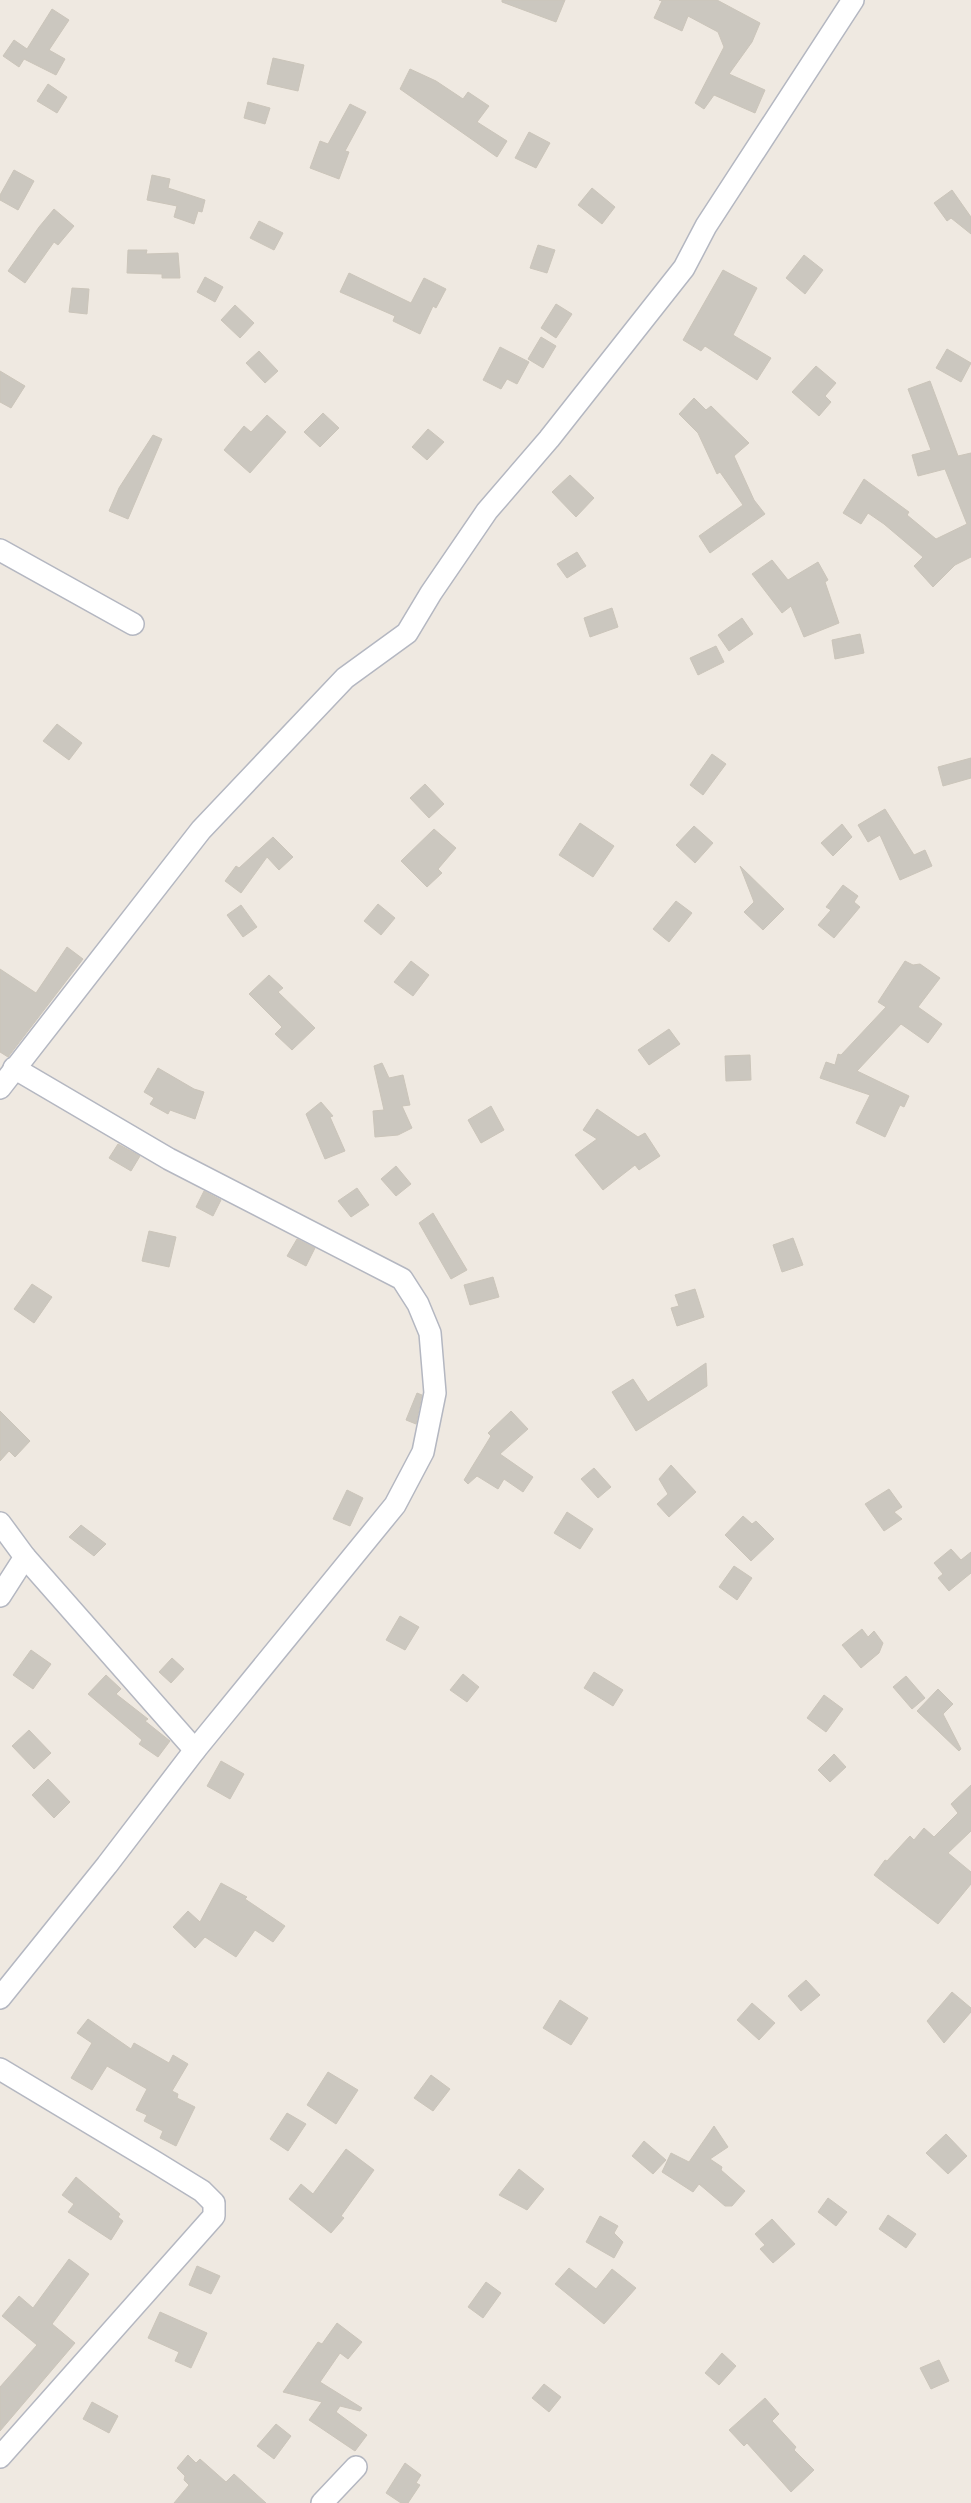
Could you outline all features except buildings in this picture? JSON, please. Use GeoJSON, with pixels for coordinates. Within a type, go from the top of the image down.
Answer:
{"type":"FeatureCollection","features":[{"type":"Feature","properties":{"kind":"street"},"geometry":{"type":"LineString","coordinates":[[0,1088],[201,830],[345,678],[407,633],[431,593],[487,511],[549,439],[684,268],[706,226],[853,0]]}},
{"type":"Feature","properties":{"kind":"street"},"geometry":{"type":"LineString","coordinates":[[0,550],[133,624]]}},
{"type":"Feature","properties":{"kind":"street"},"geometry":{"type":"LineString","coordinates":[[0,1998],[196,1750],[395,1506],[422,1452],[435,1393],[430,1333],[418,1304],[402,1280],[169,1159],[14,1068]]}},
{"type":"Feature","properties":{"kind":"street"},"geometry":{"type":"LineString","coordinates":[[0,1524],[25,1557],[196,1750]]}},
{"type":"Feature","properties":{"kind":"street"},"geometry":{"type":"LineString","coordinates":[[0,1596],[25,1557]]}},
{"type":"Feature","properties":{"kind":"street"},"geometry":{"type":"LineString","coordinates":[[0,2069],[202,2191],[214,2203],[214,2216],[0,2457]]}},
{"type":"Feature","properties":{"kind":"street"},"geometry":{"type":"LineString","coordinates":[[322,2503],[356,2467]]}}]}
